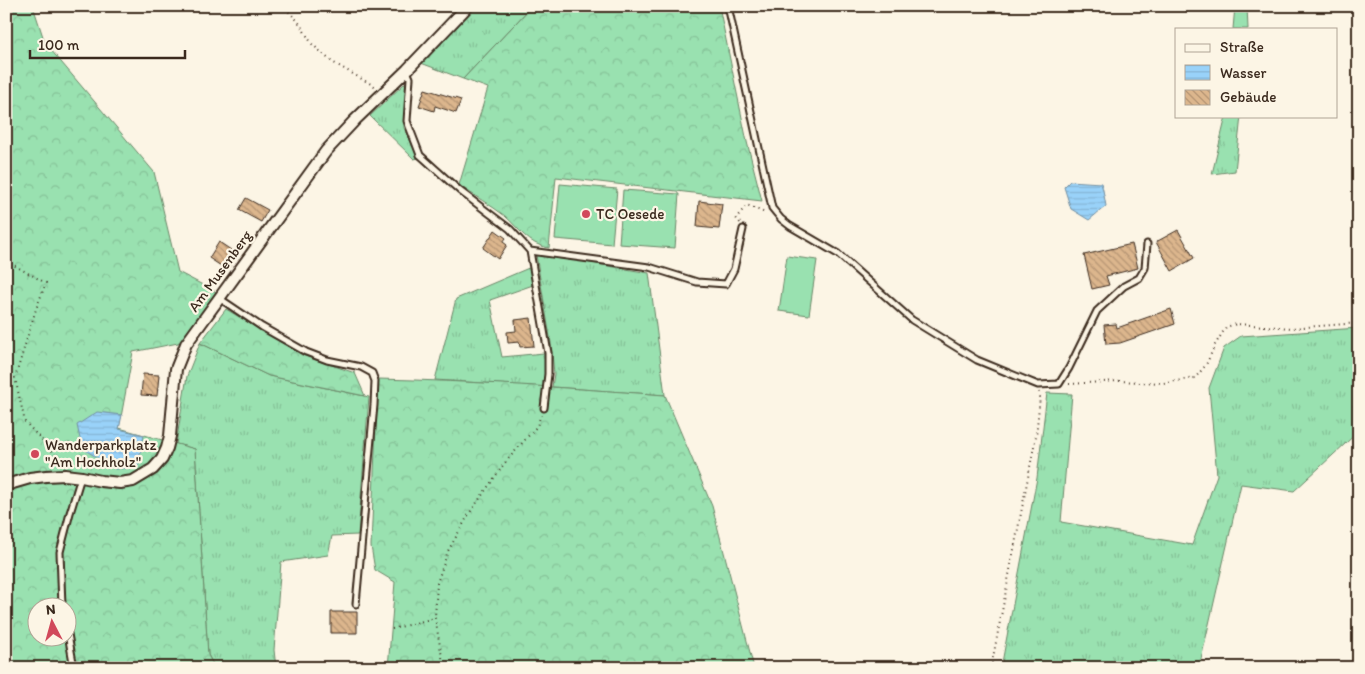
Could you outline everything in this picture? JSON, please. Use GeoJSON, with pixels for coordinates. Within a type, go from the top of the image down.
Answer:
{"type":"FeatureCollection","features":[{"type":"Feature","properties":{"kind":"street","name":"Am Musenberg"},"geometry":{"type":"LineString","coordinates":[[6,485],[30,478],[65,475],[120,483],[133,481],[153,469],[162,459],[167,448],[170,436],[176,370],[186,344],[326,151],[354,120],[407,70],[468,6]]}},
{"type":"Feature","properties":{"kind":"lane"},"geometry":{"type":"LineString","coordinates":[[728,6],[772,208],[781,219],[838,254],[912,320],[977,360],[1038,385],[1059,384],[1097,311],[1124,286],[1139,278],[1145,268],[1147,244]]}},
{"type":"Feature","properties":{"kind":"lane"},"geometry":{"type":"LineString","coordinates":[[407,70],[410,78],[407,121],[420,155],[460,191],[510,229],[530,251],[548,353],[548,382],[544,408]]}},
{"type":"Feature","properties":{"kind":"lane"},"geometry":{"type":"LineString","coordinates":[[530,251],[649,268],[696,282],[726,284],[734,269],[743,229]]}},
{"type":"Feature","properties":{"kind":"lane"},"geometry":{"type":"LineString","coordinates":[[219,298],[262,327],[306,352],[327,360],[361,367],[372,373],[375,381],[374,405],[356,604]]}},
{"type":"Feature","properties":{"kind":"lane"},"geometry":{"type":"LineString","coordinates":[[62,596],[60,552],[82,477]]}},
{"type":"Feature","properties":{"kind":"lane"},"geometry":{"type":"LineString","coordinates":[[70,646],[74,668]]}},
{"type":"Feature","properties":{"kind":"path"},"geometry":{"type":"LineString","coordinates":[[275,6],[287,10],[298,21],[312,44],[332,62],[384,92]]}},
{"type":"Feature","properties":{"kind":"path"},"geometry":{"type":"LineString","coordinates":[[743,229],[744,226],[736,218],[747,205],[781,219]]}},
{"type":"Feature","properties":{"kind":"path"},"geometry":{"type":"LineString","coordinates":[[6,261],[46,283],[15,378],[25,422],[54,453]]}},
{"type":"Feature","properties":{"kind":"path"},"geometry":{"type":"LineString","coordinates":[[1059,384],[1119,381],[1163,383],[1195,378],[1206,365],[1215,345],[1226,328],[1237,324],[1292,328],[1359,323]]}},
{"type":"Feature","properties":{"kind":"path"},"geometry":{"type":"LineString","coordinates":[[992,668],[1036,436],[1040,397],[1038,385]]}},
{"type":"Feature","properties":{"kind":"path"},"geometry":{"type":"LineString","coordinates":[[444,668],[435,618],[437,583],[448,551],[469,514],[499,471],[537,426],[544,408]]}},
{"type":"Feature","properties":{"kind":"path"},"geometry":{"type":"LineString","coordinates":[[392,629],[435,618]]}},
{"type":"Feature","properties":{"kind":"green space"},"geometry":{"type":"Polygon","coordinates":[[[6,6],[33,6],[45,43],[154,172],[178,272],[218,293],[183,342],[133,352],[119,428],[195,449],[208,655],[215,668],[6,668],[6,6]]]}},
{"type":"Feature","properties":{"kind":"green space"},"geometry":{"type":"Polygon","coordinates":[[[477,6],[532,6],[463,79],[421,63],[477,6]]]}},
{"type":"Feature","properties":{"kind":"green space"},"geometry":{"type":"Polygon","coordinates":[[[532,6],[719,6],[747,142],[762,201],[556,177],[549,248],[529,240],[505,216],[459,185],[488,88],[463,79],[532,6]]]}},
{"type":"Feature","properties":{"kind":"green space"},"geometry":{"type":"Polygon","coordinates":[[[1235,6],[1247,6],[1248,28],[1233,28],[1235,6]]]}},
{"type":"Feature","properties":{"kind":"green space"},"geometry":{"type":"Polygon","coordinates":[[[406,82],[404,128],[419,158],[414,159],[370,116],[406,82]]]}},
{"type":"Feature","properties":{"kind":"green space"},"geometry":{"type":"Polygon","coordinates":[[[1226,118],[1241,118],[1235,171],[1212,174],[1226,118]]]}},
{"type":"Feature","properties":{"kind":"green space","name":"TC Oesede"},"geometry":{"type":"Polygon","coordinates":[[[560,184],[617,189],[612,244],[555,239],[560,184]]]}},
{"type":"Feature","properties":{"kind":"green space"},"geometry":{"type":"Polygon","coordinates":[[[623,190],[679,194],[675,248],[619,244],[623,190]]]}},
{"type":"Feature","properties":{"kind":"green space"},"geometry":{"type":"Polygon","coordinates":[[[536,255],[649,273],[665,395],[552,387],[554,374],[551,343],[536,255]]]}},
{"type":"Feature","properties":{"kind":"green space"},"geometry":{"type":"Polygon","coordinates":[[[787,256],[817,260],[809,315],[779,311],[787,256]]]}},
{"type":"Feature","properties":{"kind":"green space"},"geometry":{"type":"Polygon","coordinates":[[[531,267],[533,285],[490,300],[502,357],[544,353],[545,387],[435,380],[456,299],[531,267]]]}},
{"type":"Feature","properties":{"kind":"green space"},"geometry":{"type":"Polygon","coordinates":[[[226,309],[302,355],[355,373],[365,396],[269,376],[200,343],[226,309]]]}},
{"type":"Feature","properties":{"kind":"green space"},"geometry":{"type":"Polygon","coordinates":[[[1359,328],[1359,431],[1294,491],[1241,484],[1199,668],[1001,668],[1037,478],[1047,393],[1072,394],[1061,522],[1192,545],[1217,475],[1209,388],[1224,348],[1241,336],[1359,328]]]}},
{"type":"Feature","properties":{"kind":"green space"},"geometry":{"type":"Polygon","coordinates":[[[200,343],[269,376],[369,397],[358,535],[332,536],[328,555],[281,562],[274,650],[276,668],[215,668],[208,655],[195,449],[176,444],[187,376],[200,343]]]}},
{"type":"Feature","properties":{"kind":"green space"},"geometry":{"type":"Polygon","coordinates":[[[378,379],[486,383],[665,395],[712,506],[754,668],[388,668],[395,582],[375,570],[371,546],[378,379]]]}},
{"type":"Feature","properties":{"kind":"water"},"geometry":{"type":"Polygon","coordinates":[[[1070,181],[1101,183],[1106,206],[1089,220],[1071,209],[1064,187],[1070,181]]]}},
{"type":"Feature","properties":{"kind":"water"},"geometry":{"type":"Polygon","coordinates":[[[97,412],[122,415],[119,429],[144,435],[138,467],[115,469],[82,448],[77,425],[97,412]]]}},
{"type":"Feature","properties":{"kind":"building"},"geometry":{"type":"Polygon","coordinates":[[[425,89],[461,100],[456,113],[435,106],[434,111],[419,106],[425,89]]]}},
{"type":"Feature","properties":{"kind":"building"},"geometry":{"type":"Polygon","coordinates":[[[246,198],[268,210],[261,222],[239,210],[246,198]]]}},
{"type":"Feature","properties":{"kind":"building"},"geometry":{"type":"Polygon","coordinates":[[[699,201],[722,204],[719,229],[697,227],[699,201]]]}},
{"type":"Feature","properties":{"kind":"building"},"geometry":{"type":"Polygon","coordinates":[[[495,230],[506,238],[503,242],[507,245],[498,259],[483,248],[495,230]]]}},
{"type":"Feature","properties":{"kind":"building"},"geometry":{"type":"Polygon","coordinates":[[[1178,230],[1194,258],[1172,271],[1156,242],[1178,230]]]}},
{"type":"Feature","properties":{"kind":"building"},"geometry":{"type":"Polygon","coordinates":[[[219,242],[237,254],[227,270],[209,258],[219,242]]]}},
{"type":"Feature","properties":{"kind":"building"},"geometry":{"type":"Polygon","coordinates":[[[1132,244],[1138,268],[1106,276],[1109,285],[1092,289],[1084,255],[1132,244]]]}},
{"type":"Feature","properties":{"kind":"building"},"geometry":{"type":"Polygon","coordinates":[[[1171,309],[1175,324],[1120,343],[1106,344],[1104,325],[1116,324],[1117,328],[1171,309]]]}},
{"type":"Feature","properties":{"kind":"building"},"geometry":{"type":"Polygon","coordinates":[[[531,318],[534,346],[520,347],[519,342],[508,343],[507,332],[516,331],[515,320],[531,318]]]}},
{"type":"Feature","properties":{"kind":"building"},"geometry":{"type":"Polygon","coordinates":[[[143,374],[159,375],[157,396],[141,395],[143,374]]]}},
{"type":"Feature","properties":{"kind":"building"},"geometry":{"type":"Polygon","coordinates":[[[331,612],[357,612],[357,633],[331,633],[331,612]]]}},
{"type":"Feature","properties":{"kind":"place","name":"TC Oesede"},"geometry":{"type":"Point","coordinates":[586,214]}},
{"type":"Feature","properties":{"kind":"place","name":"Wanderparkplatz \"Am Hochholz\""},"geometry":{"type":"Point","coordinates":[35,454]}}]}
